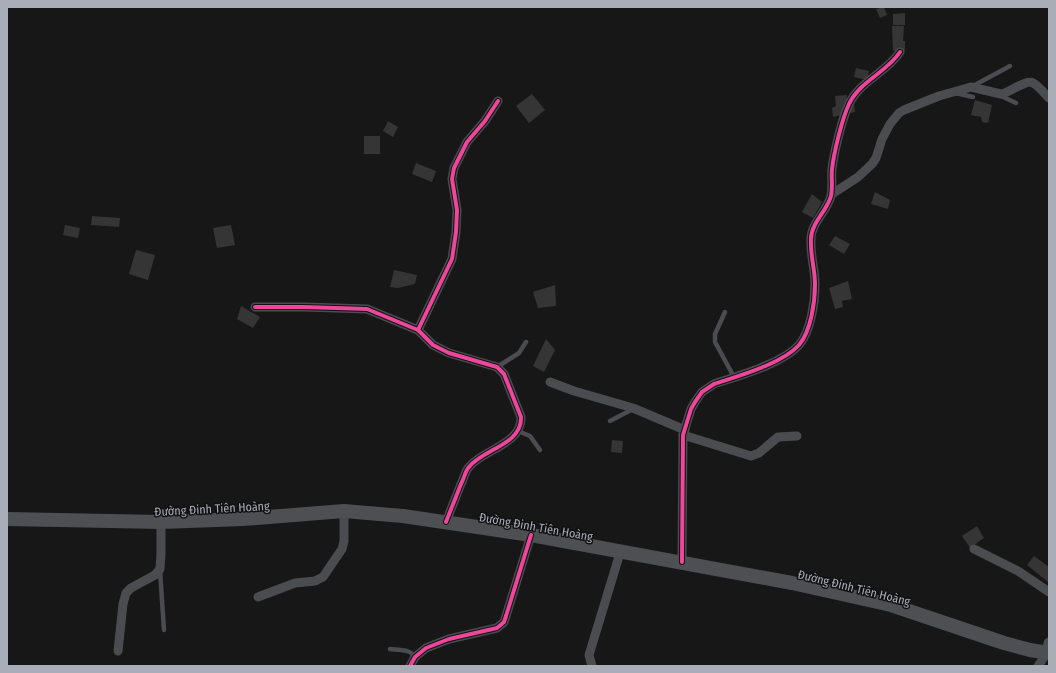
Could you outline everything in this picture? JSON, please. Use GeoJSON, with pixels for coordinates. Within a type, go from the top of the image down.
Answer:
{"type":"FeatureCollection","features":[{"type":"Feature","properties":{"kind":"main road","name":"Đường Đinh Tiên Hoàng"},"geometry":{"type":"LineString","coordinates":[[7,519],[161,522],[243,519],[344,511],[403,516],[531,535],[792,583],[891,605],[1004,643],[1030,650],[1048,650]]}},
{"type":"Feature","properties":{"kind":"street"},"geometry":{"type":"LineString","coordinates":[[682,562],[684,432],[691,409],[702,392],[714,384],[769,364],[799,345],[804,337],[808,329],[814,300],[815,283],[811,253],[811,237],[815,226],[829,203],[832,194],[833,161],[843,120],[850,103],[856,94],[873,77],[892,63],[900,52]]}},
{"type":"Feature","properties":{"kind":"street"},"geometry":{"type":"LineString","coordinates":[[832,194],[858,177],[872,164],[876,158],[884,134],[899,113],[910,106],[971,87],[998,94],[1006,93],[1027,82],[1031,82],[1049,98]]}},
{"type":"Feature","properties":{"kind":"street"},"geometry":{"type":"LineString","coordinates":[[418,330],[452,259],[456,232],[457,210],[452,179],[454,168],[467,142],[485,122],[498,101]]}},
{"type":"Feature","properties":{"kind":"street"},"geometry":{"type":"LineString","coordinates":[[255,307],[367,309],[418,330],[433,345],[449,353],[497,367],[504,374],[520,417],[521,425],[518,431],[502,445],[469,467],[446,522]]}},
{"type":"Feature","properties":{"kind":"street"},"geometry":{"type":"LineString","coordinates":[[550,382],[574,392],[633,408],[684,432],[751,456],[759,453],[778,437],[797,436]]}},
{"type":"Feature","properties":{"kind":"street"},"geometry":{"type":"LineString","coordinates":[[258,597],[295,583],[315,581],[323,577],[342,549],[344,541],[344,511]]}},
{"type":"Feature","properties":{"kind":"street"},"geometry":{"type":"LineString","coordinates":[[118,651],[123,604],[126,593],[131,588],[155,576],[160,568],[161,522]]}},
{"type":"Feature","properties":{"kind":"street"},"geometry":{"type":"LineString","coordinates":[[410,666],[415,657],[426,648],[468,634],[487,631],[500,626],[504,622],[531,535]]}},
{"type":"Feature","properties":{"kind":"street"},"geometry":{"type":"LineString","coordinates":[[974,549],[1018,571],[1049,592]]}},
{"type":"Feature","properties":{"kind":"street"},"geometry":{"type":"LineString","coordinates":[[592,666],[589,655],[620,552]]}},
{"type":"Feature","properties":{"kind":"street"},"geometry":{"type":"LineString","coordinates":[[1038,666],[1048,650]]}},
{"type":"Feature","properties":{"kind":"lane"},"geometry":{"type":"LineString","coordinates":[[971,87],[1010,66]]}},
{"type":"Feature","properties":{"kind":"lane"},"geometry":{"type":"LineString","coordinates":[[951,92],[973,97]]}},
{"type":"Feature","properties":{"kind":"lane"},"geometry":{"type":"LineString","coordinates":[[998,94],[1016,103]]}},
{"type":"Feature","properties":{"kind":"lane"},"geometry":{"type":"LineString","coordinates":[[725,312],[715,334],[715,342],[734,377]]}},
{"type":"Feature","properties":{"kind":"lane"},"geometry":{"type":"LineString","coordinates":[[497,367],[519,353],[526,342]]}},
{"type":"Feature","properties":{"kind":"lane"},"geometry":{"type":"LineString","coordinates":[[610,421],[633,408]]}},
{"type":"Feature","properties":{"kind":"lane"},"geometry":{"type":"LineString","coordinates":[[518,431],[530,436],[540,450]]}},
{"type":"Feature","properties":{"kind":"lane"},"geometry":{"type":"LineString","coordinates":[[160,568],[164,630]]}},
{"type":"Feature","properties":{"kind":"lane"},"geometry":{"type":"LineString","coordinates":[[390,649],[409,651],[413,653],[415,657]]}},
{"type":"Feature","properties":{"kind":"building"},"geometry":{"type":"Polygon","coordinates":[[[884,7],[887,15],[880,18],[876,9],[884,7]]]}},
{"type":"Feature","properties":{"kind":"building"},"geometry":{"type":"Polygon","coordinates":[[[905,13],[905,25],[893,25],[893,14],[905,13]]]}},
{"type":"Feature","properties":{"kind":"building"},"geometry":{"type":"Polygon","coordinates":[[[892,26],[904,26],[903,41],[905,41],[905,51],[893,51],[892,26]]]}},
{"type":"Feature","properties":{"kind":"building"},"geometry":{"type":"Polygon","coordinates":[[[856,68],[869,71],[867,80],[854,77],[856,68]]]}},
{"type":"Feature","properties":{"kind":"building"},"geometry":{"type":"Polygon","coordinates":[[[532,94],[545,110],[529,123],[516,106],[532,94]]]}},
{"type":"Feature","properties":{"kind":"building"},"geometry":{"type":"Polygon","coordinates":[[[847,95],[846,104],[854,103],[855,112],[833,117],[832,108],[836,106],[835,96],[847,95]]]}},
{"type":"Feature","properties":{"kind":"building"},"geometry":{"type":"Polygon","coordinates":[[[975,100],[992,105],[988,123],[982,122],[981,117],[971,115],[975,100]]]}},
{"type":"Feature","properties":{"kind":"building"},"geometry":{"type":"Polygon","coordinates":[[[388,121],[398,127],[393,137],[383,131],[388,121]]]}},
{"type":"Feature","properties":{"kind":"building"},"geometry":{"type":"Polygon","coordinates":[[[364,136],[380,136],[380,154],[364,154],[364,136]]]}},
{"type":"Feature","properties":{"kind":"building"},"geometry":{"type":"Polygon","coordinates":[[[416,163],[436,171],[432,182],[412,174],[416,163]]]}},
{"type":"Feature","properties":{"kind":"building"},"geometry":{"type":"Polygon","coordinates":[[[875,192],[890,200],[888,209],[871,204],[875,192]]]}},
{"type":"Feature","properties":{"kind":"building"},"geometry":{"type":"Polygon","coordinates":[[[812,194],[822,202],[813,218],[802,212],[812,194]]]}},
{"type":"Feature","properties":{"kind":"building"},"geometry":{"type":"Polygon","coordinates":[[[92,216],[120,218],[119,227],[91,225],[92,216]]]}},
{"type":"Feature","properties":{"kind":"building"},"geometry":{"type":"Polygon","coordinates":[[[65,225],[80,228],[78,238],[63,235],[65,225]]]}},
{"type":"Feature","properties":{"kind":"building"},"geometry":{"type":"Polygon","coordinates":[[[231,225],[235,245],[217,248],[213,228],[231,225]]]}},
{"type":"Feature","properties":{"kind":"building"},"geometry":{"type":"Polygon","coordinates":[[[835,236],[850,244],[844,254],[829,245],[835,236]]]}},
{"type":"Feature","properties":{"kind":"building"},"geometry":{"type":"Polygon","coordinates":[[[136,250],[155,255],[148,280],[129,274],[136,250]]]}},
{"type":"Feature","properties":{"kind":"building"},"geometry":{"type":"Polygon","coordinates":[[[394,270],[417,275],[415,284],[398,288],[390,287],[394,270]]]}},
{"type":"Feature","properties":{"kind":"building"},"geometry":{"type":"Polygon","coordinates":[[[848,281],[852,299],[842,301],[843,307],[835,309],[829,288],[848,281]]]}},
{"type":"Feature","properties":{"kind":"building"},"geometry":{"type":"Polygon","coordinates":[[[555,285],[556,306],[538,308],[533,292],[555,285]]]}},
{"type":"Feature","properties":{"kind":"building"},"geometry":{"type":"Polygon","coordinates":[[[241,306],[260,317],[253,328],[237,319],[241,306]]]}},
{"type":"Feature","properties":{"kind":"building"},"geometry":{"type":"Polygon","coordinates":[[[546,339],[555,350],[544,372],[533,366],[546,339]]]}},
{"type":"Feature","properties":{"kind":"building"},"geometry":{"type":"Polygon","coordinates":[[[612,440],[623,441],[622,453],[611,452],[612,440]]]}},
{"type":"Feature","properties":{"kind":"building"},"geometry":{"type":"Polygon","coordinates":[[[977,526],[984,538],[970,548],[962,536],[977,526]]]}},
{"type":"Feature","properties":{"kind":"building"},"geometry":{"type":"Polygon","coordinates":[[[1034,556],[1049,567],[1048,582],[1027,565],[1034,556]]]}},
{"type":"Feature","properties":{"kind":"cycle path"},"geometry":{"type":"LineString","coordinates":[[682,562],[683,435],[691,409],[702,392],[714,384],[771,364],[791,352],[803,339],[812,316],[814,299],[815,284],[811,251],[812,233],[816,222],[831,196],[833,162],[844,118],[849,104],[854,96],[866,83],[888,66],[900,52]]}},
{"type":"Feature","properties":{"kind":"cycle path"},"geometry":{"type":"LineString","coordinates":[[418,330],[452,259],[456,232],[457,210],[452,179],[454,168],[467,142],[485,121],[498,101]]}},
{"type":"Feature","properties":{"kind":"cycle path"},"geometry":{"type":"LineString","coordinates":[[255,307],[367,309],[418,330],[433,345],[449,353],[497,367],[504,374],[521,417],[520,426],[509,440],[475,461],[468,469],[446,522]]}},
{"type":"Feature","properties":{"kind":"cycle path"},"geometry":{"type":"LineString","coordinates":[[410,666],[415,657],[426,648],[449,639],[497,628],[504,622],[531,535]]}}]}
